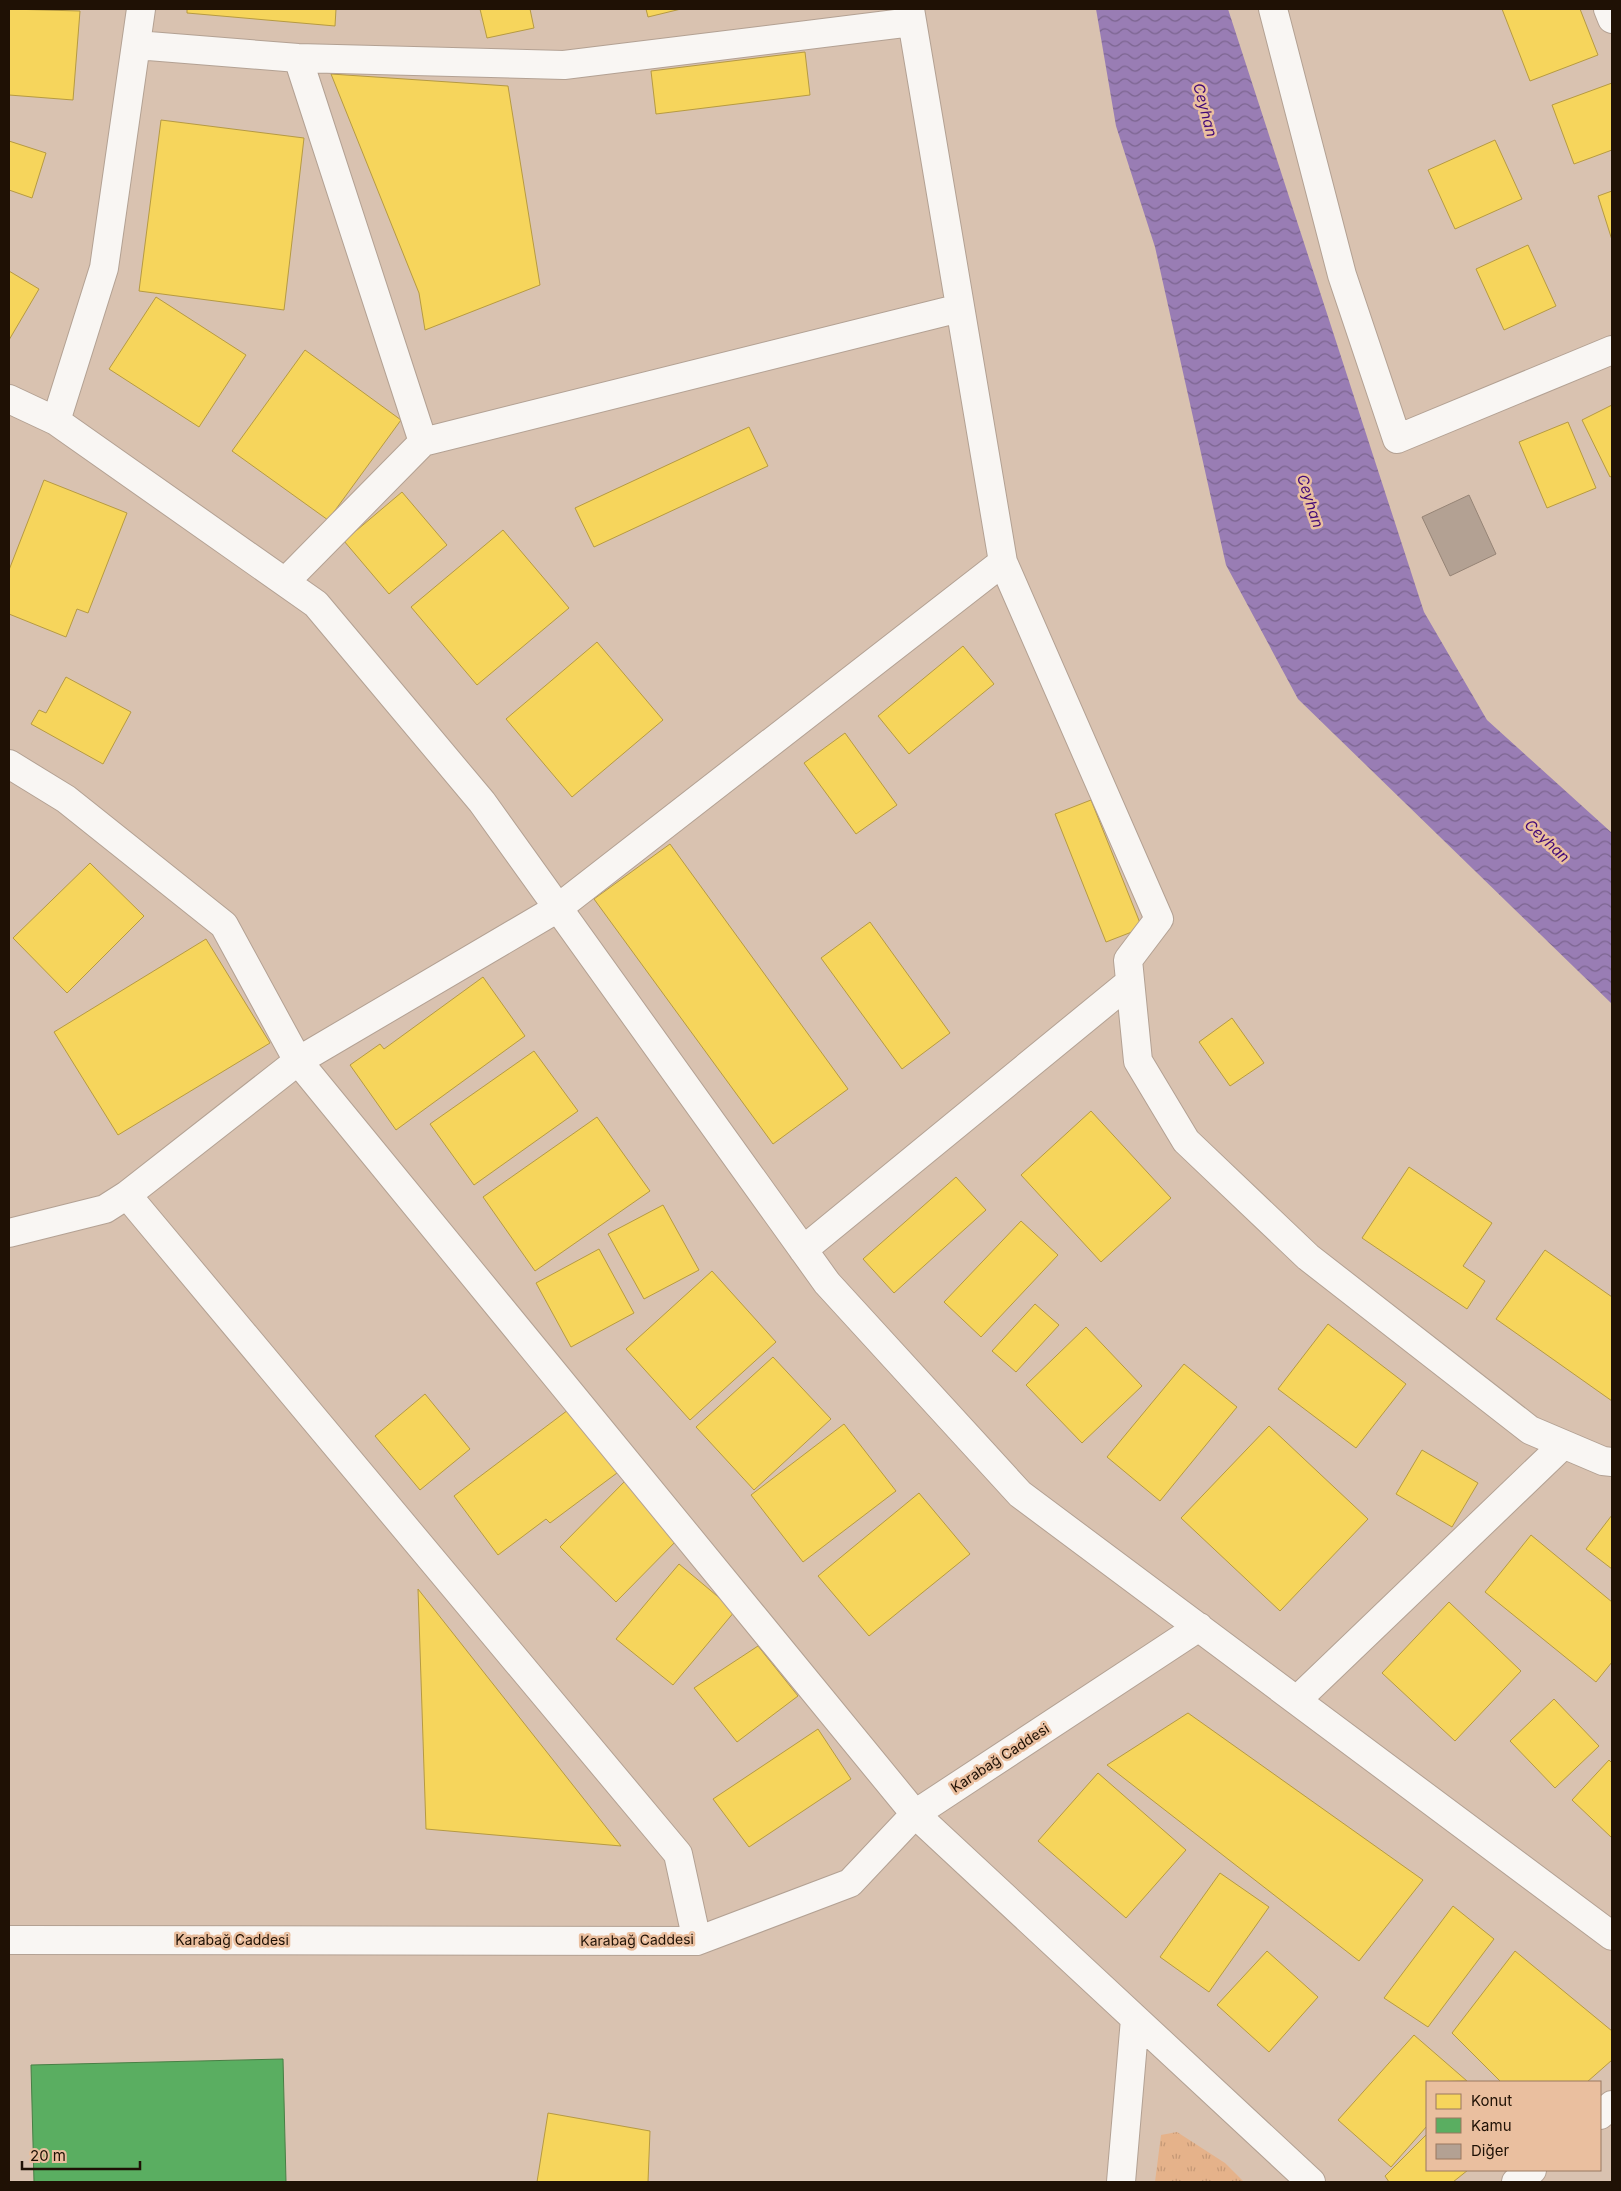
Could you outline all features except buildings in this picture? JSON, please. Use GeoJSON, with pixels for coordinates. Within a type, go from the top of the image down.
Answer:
{"type":"FeatureCollection","features":[{"type":"Feature","properties":{"kind":"street"},"geometry":{"type":"LineString","coordinates":[[56,421],[104,268],[141,9]]}},
{"type":"Feature","properties":{"kind":"street"},"geometry":{"type":"LineString","coordinates":[[1273,9],[1342,275],[1397,439],[1612,350]]}},
{"type":"Feature","properties":{"kind":"street"},"geometry":{"type":"LineString","coordinates":[[1608,9],[1612,19]]}},
{"type":"Feature","properties":{"kind":"street"},"geometry":{"type":"LineString","coordinates":[[136,45],[298,58],[564,65],[911,15],[1003,562],[1159,919],[1128,960],[1138,1061],[1186,1141],[1308,1257],[1530,1430],[1602,1461],[1612,1462]]}},
{"type":"Feature","properties":{"kind":"street"},"geometry":{"type":"LineString","coordinates":[[298,58],[423,442]]}},
{"type":"Feature","properties":{"kind":"street"},"geometry":{"type":"LineString","coordinates":[[285,582],[423,442],[960,308]]}},
{"type":"Feature","properties":{"kind":"street"},"geometry":{"type":"LineString","coordinates":[[9,399],[56,421],[316,604],[482,802],[827,1283],[1020,1494],[1612,1936]]}},
{"type":"Feature","properties":{"kind":"street"},"geometry":{"type":"LineString","coordinates":[[9,1233],[105,1209],[127,1195],[298,1061],[558,908],[1003,562]]}},
{"type":"Feature","properties":{"kind":"street"},"geometry":{"type":"LineString","coordinates":[[9,764],[66,799],[224,925],[298,1061],[915,1814],[1310,2182]]}},
{"type":"Feature","properties":{"kind":"street"},"geometry":{"type":"LineString","coordinates":[[803,1250],[1130,982]]}},
{"type":"Feature","properties":{"kind":"street"},"geometry":{"type":"LineString","coordinates":[[127,1195],[678,1854],[697,1941]]}},
{"type":"Feature","properties":{"kind":"street"},"geometry":{"type":"LineString","coordinates":[[1297,1700],[1564,1445]]}},
{"type":"Feature","properties":{"kind":"street","name":"Karabağ Caddesi"},"geometry":{"type":"LineString","coordinates":[[9,1940],[697,1941],[850,1883],[915,1814],[1199,1627]]}},
{"type":"Feature","properties":{"kind":"street"},"geometry":{"type":"LineString","coordinates":[[1121,2182],[1135,2019]]}},
{"type":"Feature","properties":{"kind":"street"},"geometry":{"type":"LineString","coordinates":[[1601,2114],[1612,2105]]}},
{"type":"Feature","properties":{"kind":"street"},"geometry":{"type":"LineString","coordinates":[[1516,2182],[1531,2171]]}},
{"type":"Feature","properties":{"kind":"green space"},"geometry":{"type":"Polygon","coordinates":[[[1177,2132],[1225,2163],[1244,2182],[1155,2182],[1161,2135],[1177,2132]]]}},
{"type":"Feature","properties":{"kind":"water","name":"Ceyhan"},"geometry":{"type":"Polygon","coordinates":[[[1096,9],[1228,9],[1424,612],[1487,720],[1612,833],[1612,1004],[1298,699],[1226,565],[1155,247],[1116,126],[1096,9]]]}}]}
